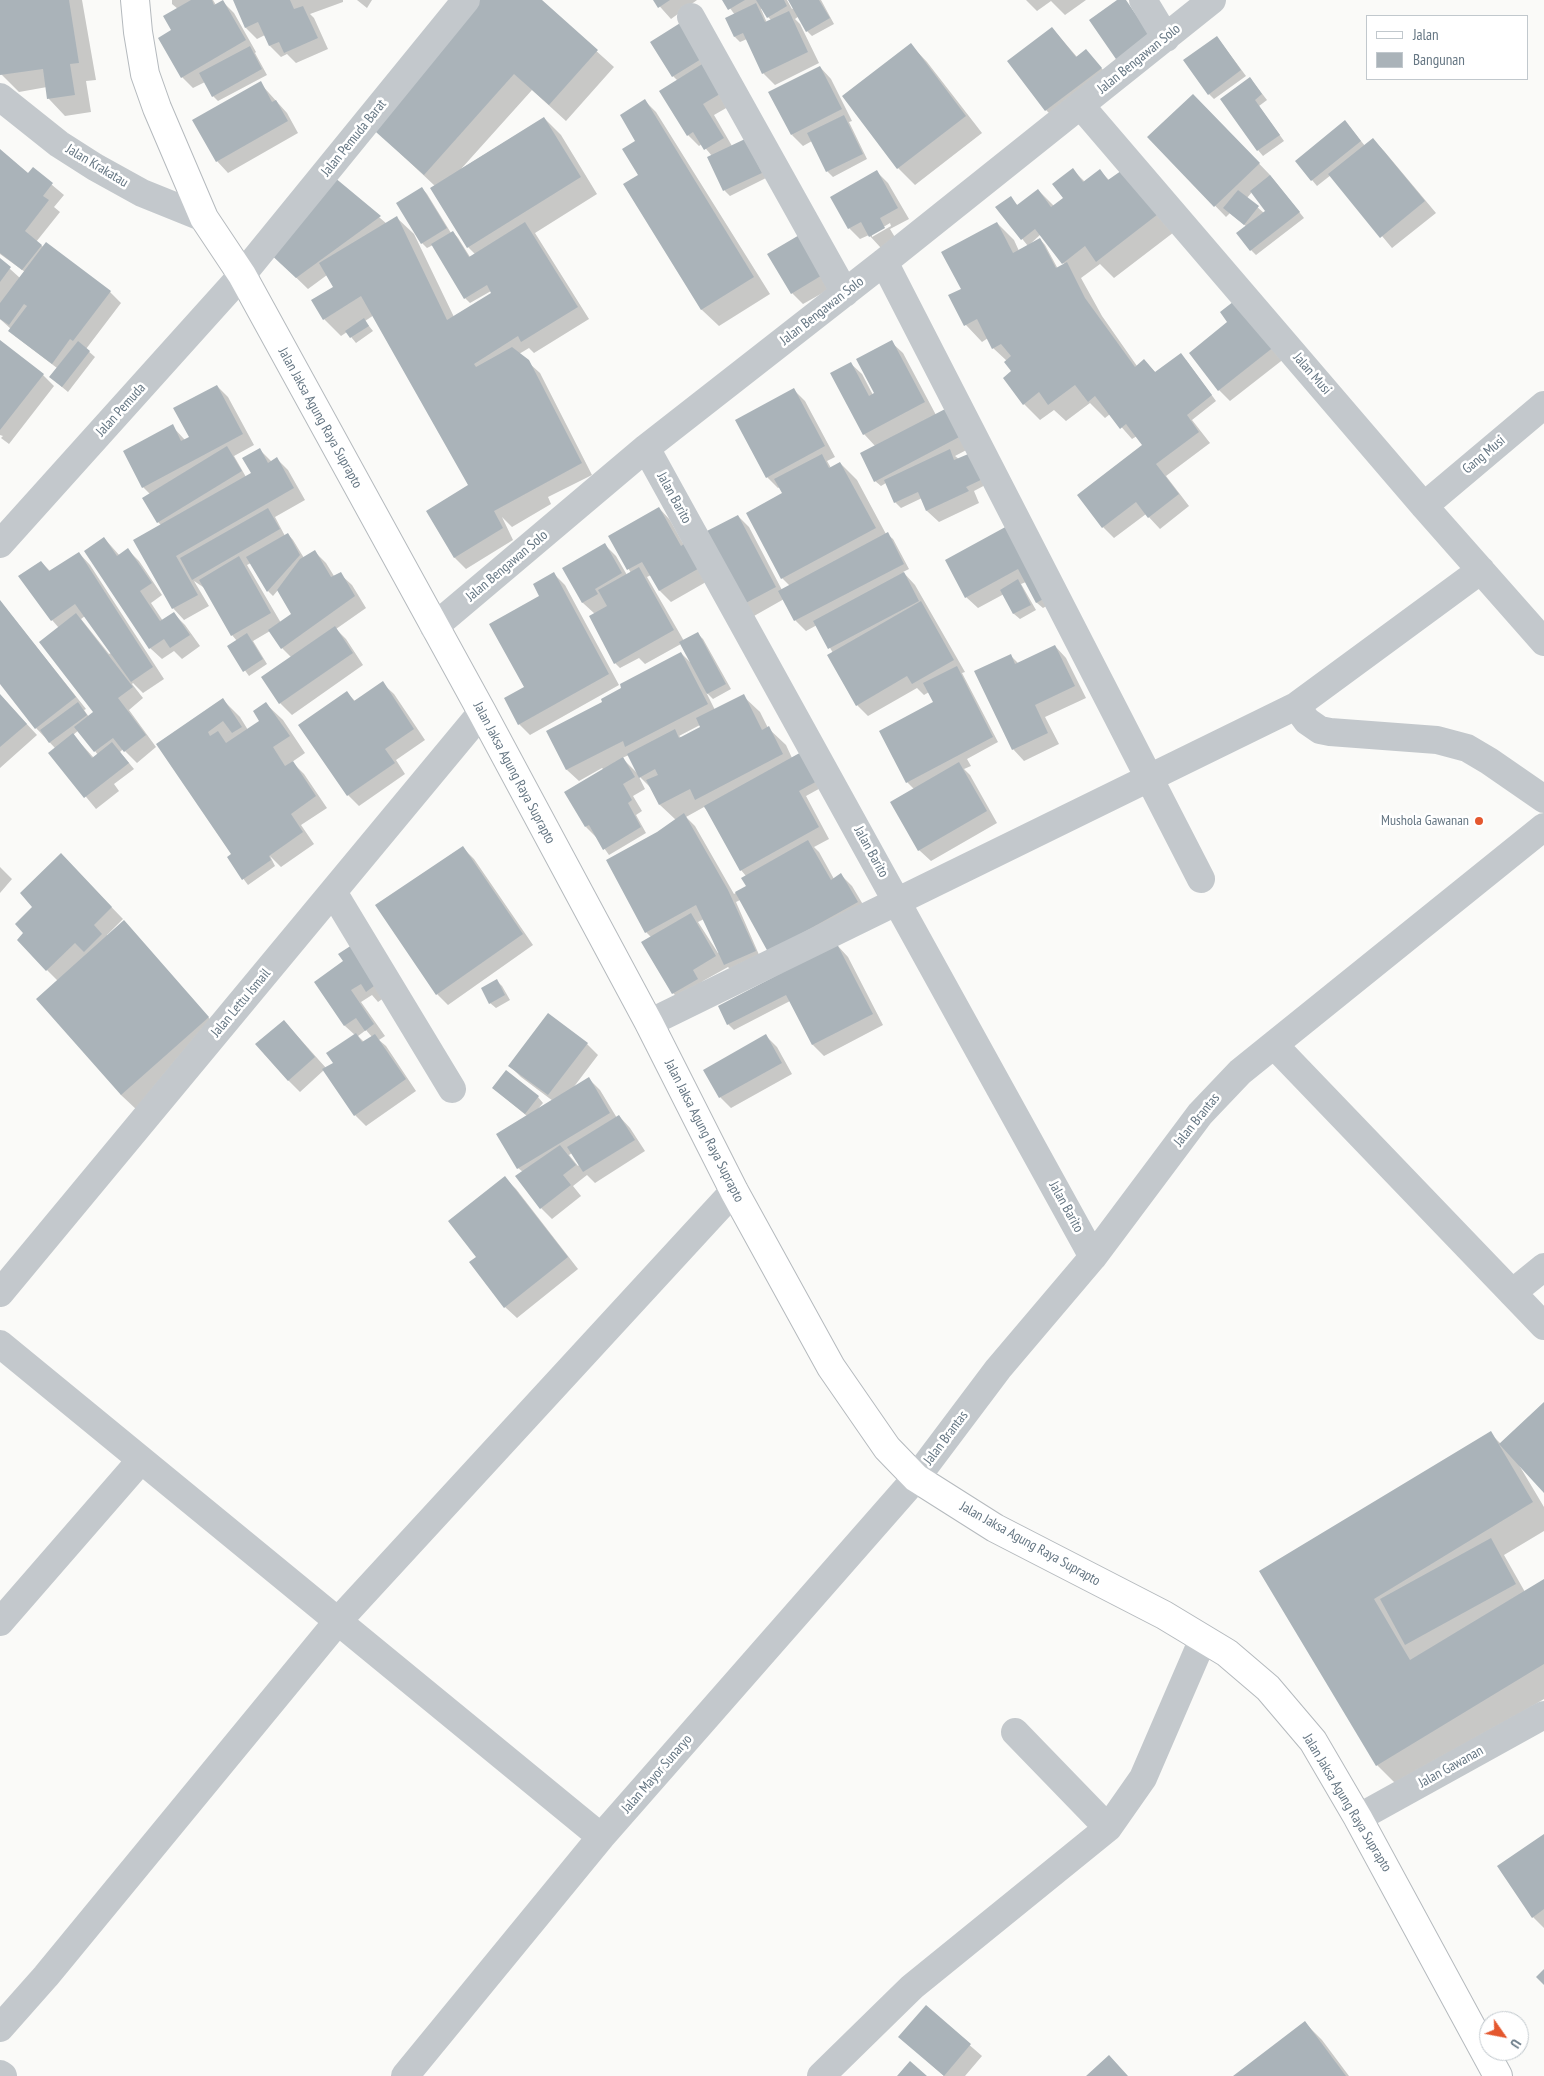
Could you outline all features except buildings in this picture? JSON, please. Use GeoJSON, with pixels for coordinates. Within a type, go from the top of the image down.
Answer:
{"type":"FeatureCollection","features":[{"type":"Feature","properties":{"kind":"main road","name":"Jalan Jaksa Agung Raya Suprapto"},"geometry":{"type":"LineString","coordinates":[[135,0],[145,74],[157,108],[204,218],[242,275],[482,712],[649,1023],[734,1190],[831,1367],[886,1448],[916,1478],[995,1528],[1164,1615],[1203,1638],[1227,1653],[1268,1688],[1313,1741],[1358,1818],[1498,2076]]}},
{"type":"Feature","properties":{"kind":"street","name":"Jalan Pemuda Barat"},"geometry":{"type":"LineString","coordinates":[[242,275],[466,0]]}},
{"type":"Feature","properties":{"kind":"street"},"geometry":{"type":"LineString","coordinates":[[1143,0],[1166,38]]}},
{"type":"Feature","properties":{"kind":"street","name":"Jalan Bengawan Solo"},"geometry":{"type":"LineString","coordinates":[[434,627],[646,448],[845,293],[1212,0]]}},
{"type":"Feature","properties":{"kind":"street"},"geometry":{"type":"LineString","coordinates":[[691,17],[845,293]]}},
{"type":"Feature","properties":{"kind":"street","name":"Jalan Krakatau"},"geometry":{"type":"LineString","coordinates":[[0,97],[59,144],[95,167],[142,193],[204,218]]}},
{"type":"Feature","properties":{"kind":"street","name":"Jalan Musi"},"geometry":{"type":"LineString","coordinates":[[1081,106],[1424,506],[1544,642]]}},
{"type":"Feature","properties":{"kind":"street"},"geometry":{"type":"LineString","coordinates":[[884,262],[1201,879]]}},
{"type":"Feature","properties":{"kind":"street","name":"Jalan Pemuda"},"geometry":{"type":"LineString","coordinates":[[0,544],[242,275]]}},
{"type":"Feature","properties":{"kind":"street","name":"Gang Musi"},"geometry":{"type":"LineString","coordinates":[[1424,506],[1544,404]]}},
{"type":"Feature","properties":{"kind":"street","name":"Jalan Barito"},"geometry":{"type":"LineString","coordinates":[[646,448],[898,900],[1093,1256]]}},
{"type":"Feature","properties":{"kind":"street"},"geometry":{"type":"LineString","coordinates":[[649,1023],[1296,706],[1481,570]]}},
{"type":"Feature","properties":{"kind":"street"},"geometry":{"type":"LineString","coordinates":[[1296,706],[1307,721],[1320,730],[1437,740],[1467,748],[1543,798]]}},
{"type":"Feature","properties":{"kind":"street","name":"Jalan Lettu Ismail"},"geometry":{"type":"LineString","coordinates":[[0,1293],[482,712]]}},
{"type":"Feature","properties":{"kind":"street","name":"Jalan Brantas"},"geometry":{"type":"LineString","coordinates":[[916,1478],[998,1369],[1093,1256],[1200,1114],[1240,1072],[1544,827]]}},
{"type":"Feature","properties":{"kind":"street"},"geometry":{"type":"LineString","coordinates":[[333,892],[452,1089]]}},
{"type":"Feature","properties":{"kind":"street"},"geometry":{"type":"LineString","coordinates":[[1274,1045],[1544,1326]]}},
{"type":"Feature","properties":{"kind":"street"},"geometry":{"type":"LineString","coordinates":[[0,2028],[59,1960],[338,1621],[734,1190]]}},
{"type":"Feature","properties":{"kind":"street"},"geometry":{"type":"LineString","coordinates":[[1512,1293],[1544,1268]]}},
{"type":"Feature","properties":{"kind":"street"},"geometry":{"type":"LineString","coordinates":[[0,1344],[601,1837]]}},
{"type":"Feature","properties":{"kind":"street"},"geometry":{"type":"LineString","coordinates":[[0,1622],[141,1460]]}},
{"type":"Feature","properties":{"kind":"street","name":"Jalan Mayor Sunaryo"},"geometry":{"type":"LineString","coordinates":[[405,2076],[601,1837],[916,1478]]}},
{"type":"Feature","properties":{"kind":"street"},"geometry":{"type":"LineString","coordinates":[[821,2076],[912,1987],[1108,1828],[1143,1778],[1203,1638]]}},
{"type":"Feature","properties":{"kind":"street","name":"Jalan Gawanan"},"geometry":{"type":"LineString","coordinates":[[1358,1818],[1544,1715]]}},
{"type":"Feature","properties":{"kind":"street"},"geometry":{"type":"LineString","coordinates":[[1015,1732],[1108,1828]]}},
{"type":"Feature","properties":{"kind":"place","name":"Mushola Gawanan"},"geometry":{"type":"Point","coordinates":[1479,821]}}]}
